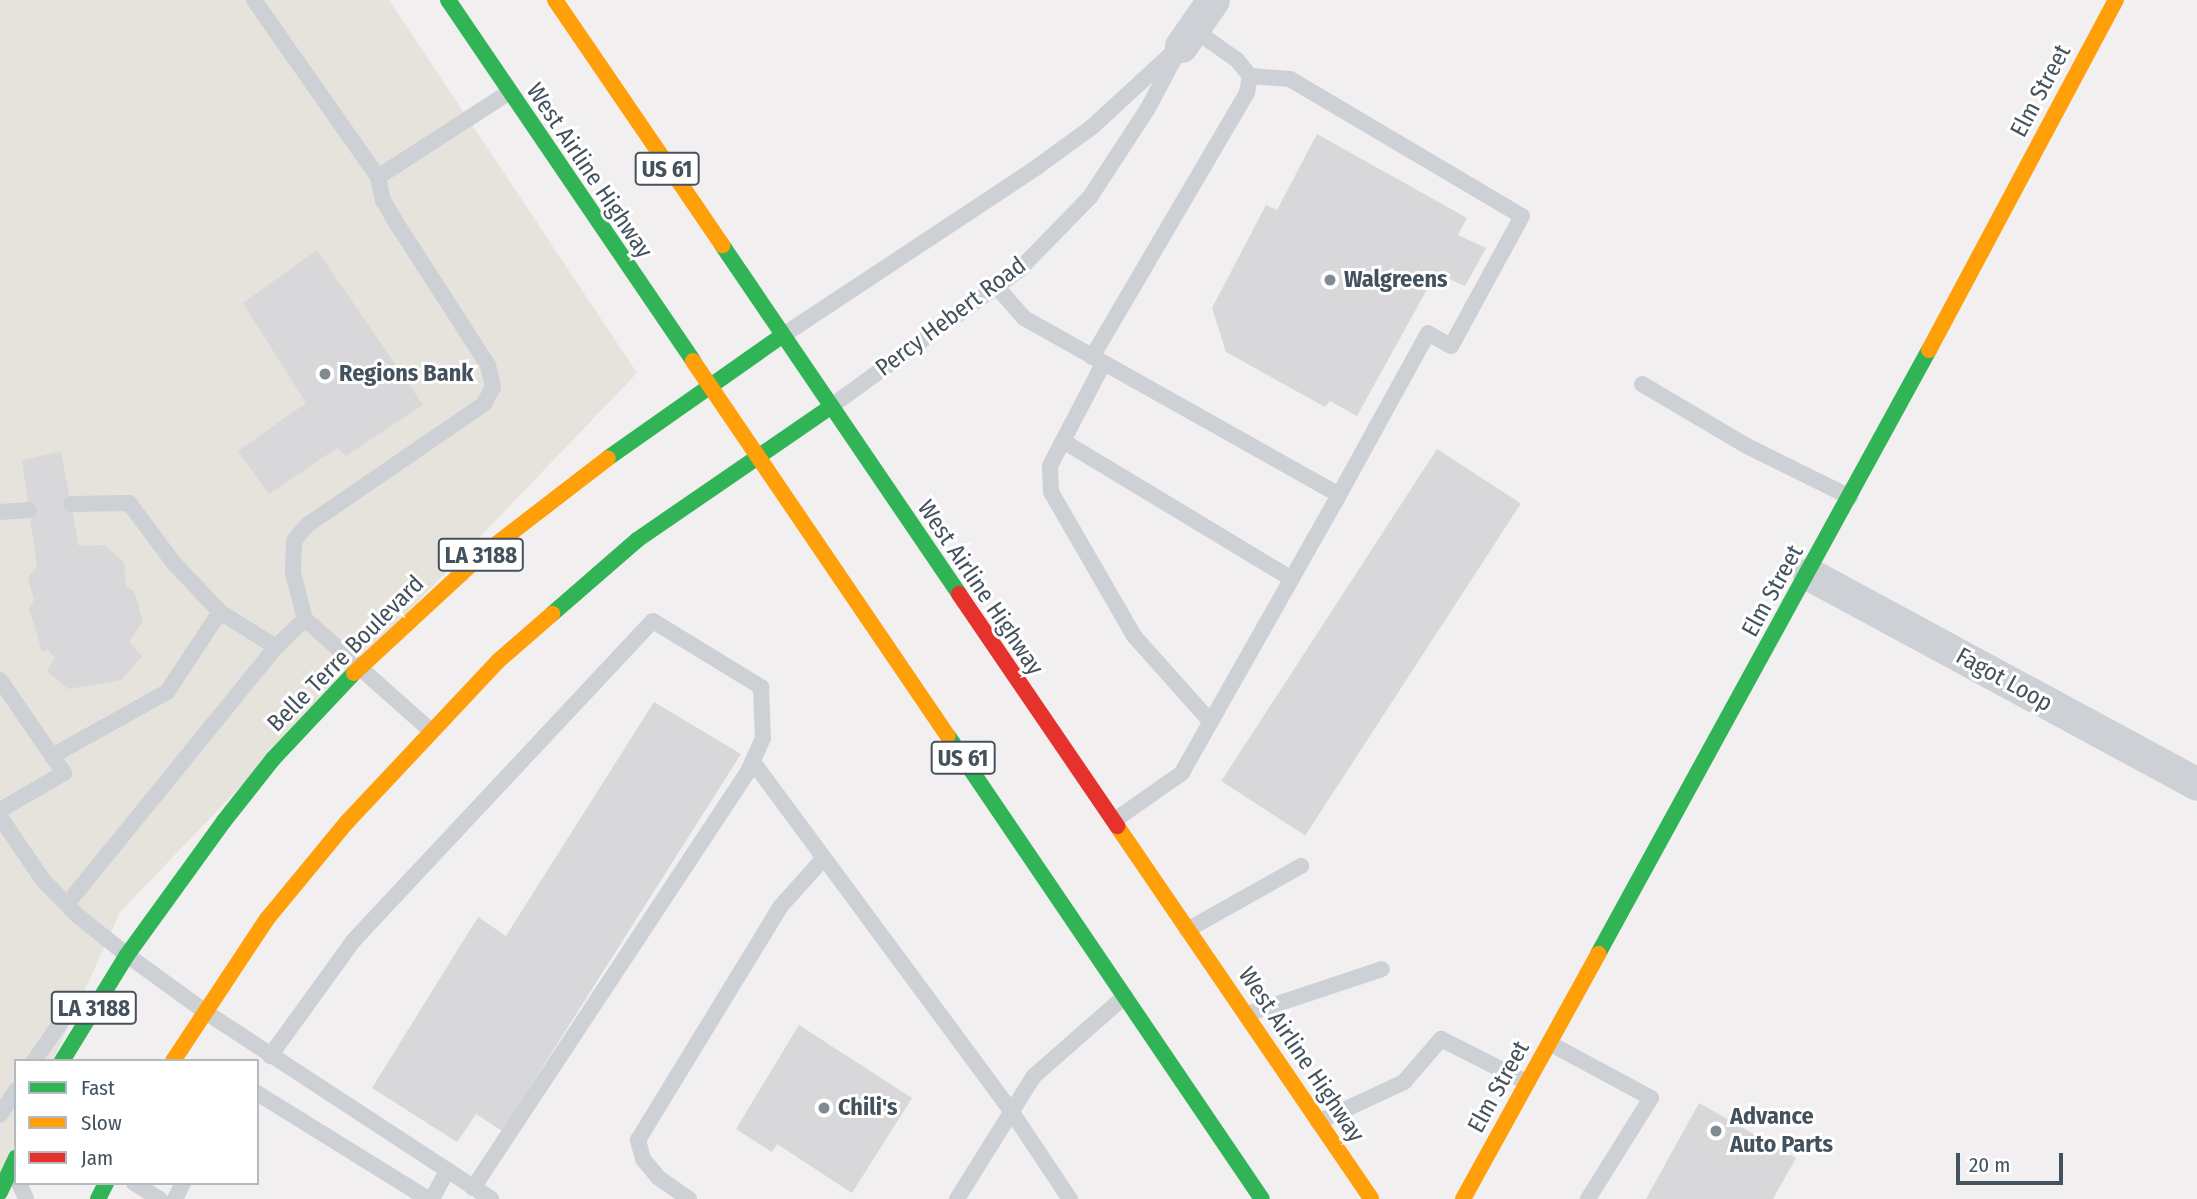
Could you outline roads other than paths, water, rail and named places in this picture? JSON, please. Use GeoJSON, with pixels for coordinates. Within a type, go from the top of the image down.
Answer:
{"type":"FeatureCollection","features":[{"type":"Feature","properties":{"kind":"main road","name":"West Airline Highway"},"geometry":{"type":"LineString","coordinates":[[448,0],[508,93],[1262,1199]]}},
{"type":"Feature","properties":{"kind":"main road","name":"West Airline Highway"},"geometry":{"type":"LineString","coordinates":[[555,0],[780,337],[1115,820],[1371,1199]]}},
{"type":"Feature","properties":{"kind":"main road","name":"Elm Street"},"geometry":{"type":"LineString","coordinates":[[1463,1199],[1809,574],[2116,0]]}},
{"type":"Feature","properties":{"kind":"main road","name":"Belle Terre Boulevard"},"geometry":{"type":"LineString","coordinates":[[63,1059],[127,955],[273,758],[359,668],[487,550],[608,456],[780,337]]}},
{"type":"Feature","properties":{"kind":"main road"},"geometry":{"type":"LineString","coordinates":[[174,1059],[267,919],[347,822],[431,731],[572,593],[637,540],[829,408]]}},
{"type":"Feature","properties":{"kind":"main road"},"geometry":{"type":"LineString","coordinates":[[0,1192],[11,1165]]}},
{"type":"Feature","properties":{"kind":"street","name":"Percy Hebert Road"},"geometry":{"type":"LineString","coordinates":[[1187,37],[1213,0]]}},
{"type":"Feature","properties":{"kind":"street","name":"Fagot Loop"},"geometry":{"type":"LineString","coordinates":[[1809,574],[2196,782]]}},
{"type":"Feature","properties":{"kind":"lane"},"geometry":{"type":"LineString","coordinates":[[254,0],[378,177],[383,200],[488,365],[493,387],[484,404],[307,525],[294,541],[293,573],[305,619],[431,731]]}},
{"type":"Feature","properties":{"kind":"lane"},"geometry":{"type":"LineString","coordinates":[[1115,820],[1182,773],[1429,333],[1451,346],[1522,216],[1290,79],[1250,76],[1237,60],[1187,37]]}},
{"type":"Feature","properties":{"kind":"lane","name":"Percy Hebert Road"},"geometry":{"type":"LineString","coordinates":[[780,337],[1037,167],[1092,127],[1187,37]]}},
{"type":"Feature","properties":{"kind":"lane","name":"Percy Hebert Road"},"geometry":{"type":"LineString","coordinates":[[829,408],[1019,270],[1090,197],[1147,110],[1187,37]]}},
{"type":"Feature","properties":{"kind":"lane"},"geometry":{"type":"LineString","coordinates":[[1211,722],[1134,636],[1051,492],[1050,466],[1097,360],[1247,93],[1250,76]]}},
{"type":"Feature","properties":{"kind":"lane"},"geometry":{"type":"LineString","coordinates":[[378,177],[508,93]]}},
{"type":"Feature","properties":{"kind":"lane"},"geometry":{"type":"LineString","coordinates":[[996,286],[1024,318],[1339,495]]}},
{"type":"Feature","properties":{"kind":"lane"},"geometry":{"type":"LineString","coordinates":[[1642,384],[1747,446],[1850,497]]}},
{"type":"Feature","properties":{"kind":"lane"},"geometry":{"type":"LineString","coordinates":[[1063,441],[1292,579]]}},
{"type":"Feature","properties":{"kind":"lane"},"geometry":{"type":"LineString","coordinates":[[71,503],[129,503],[173,562],[220,612],[276,647]]}},
{"type":"Feature","properties":{"kind":"lane"},"geometry":{"type":"LineString","coordinates":[[0,512],[29,510]]}},
{"type":"Feature","properties":{"kind":"lane"},"geometry":{"type":"LineString","coordinates":[[52,756],[167,692],[220,612]]}},
{"type":"Feature","properties":{"kind":"lane"},"geometry":{"type":"LineString","coordinates":[[66,904],[276,647],[305,619]]}},
{"type":"Feature","properties":{"kind":"lane"},"geometry":{"type":"LineString","coordinates":[[270,1056],[354,940],[653,621],[761,687],[763,738],[753,762],[473,1188]]}},
{"type":"Feature","properties":{"kind":"lane"},"geometry":{"type":"LineString","coordinates":[[0,680],[64,773],[0,810]]}},
{"type":"Feature","properties":{"kind":"lane"},"geometry":{"type":"LineString","coordinates":[[753,762],[1009,1108],[1070,1199]]}},
{"type":"Feature","properties":{"kind":"lane"},"geometry":{"type":"LineString","coordinates":[[0,817],[43,880],[66,904],[127,955],[270,1056],[491,1199]]}},
{"type":"Feature","properties":{"kind":"lane"},"geometry":{"type":"LineString","coordinates":[[689,1199],[658,1177],[643,1159],[638,1140],[780,907],[823,859]]}},
{"type":"Feature","properties":{"kind":"lane"},"geometry":{"type":"LineString","coordinates":[[1187,929],[1301,866]]}},
{"type":"Feature","properties":{"kind":"lane"},"geometry":{"type":"LineString","coordinates":[[1247,1014],[1382,969]]}},
{"type":"Feature","properties":{"kind":"lane"},"geometry":{"type":"LineString","coordinates":[[957,1199],[1009,1108],[1034,1076],[1125,996]]}},
{"type":"Feature","properties":{"kind":"lane"},"geometry":{"type":"LineString","coordinates":[[35,1059],[68,1012],[92,1011]]}},
{"type":"Feature","properties":{"kind":"lane"},"geometry":{"type":"LineString","coordinates":[[1318,1122],[1404,1082],[1441,1039],[1528,1083]]}},
{"type":"Feature","properties":{"kind":"lane"},"geometry":{"type":"LineString","coordinates":[[1549,1043],[1651,1098],[1588,1199]]}},
{"type":"Feature","properties":{"kind":"lane"},"geometry":{"type":"LineString","coordinates":[[0,1115],[14,1093]]}},
{"type":"Feature","properties":{"kind":"lane"},"geometry":{"type":"LineString","coordinates":[[259,1094],[430,1199],[447,1171]]}},
{"type":"Feature","properties":{"kind":"lane"},"geometry":{"type":"LineString","coordinates":[[137,1185],[160,1199]]}},
{"type":"Feature","properties":{"kind":"place","name":"Walgreens"},"geometry":{"type":"Point","coordinates":[1330,280]}},
{"type":"Feature","properties":{"kind":"place","name":"Regions Bank"},"geometry":{"type":"Point","coordinates":[325,374]}},
{"type":"Feature","properties":{"kind":"place","name":"Chili's"},"geometry":{"type":"Point","coordinates":[824,1108]}},
{"type":"Feature","properties":{"kind":"place","name":"Advance Auto Parts"},"geometry":{"type":"Point","coordinates":[1716,1131]}}]}
